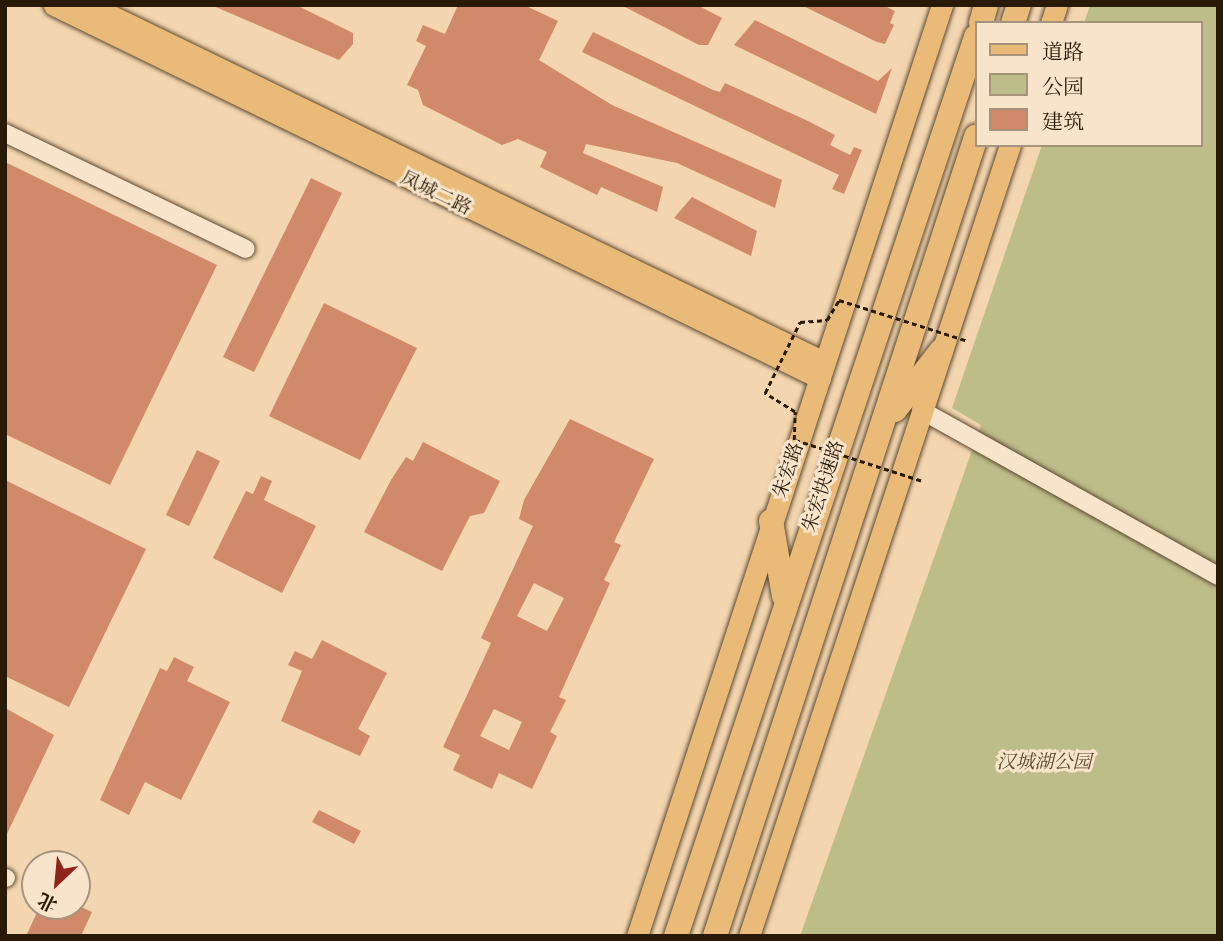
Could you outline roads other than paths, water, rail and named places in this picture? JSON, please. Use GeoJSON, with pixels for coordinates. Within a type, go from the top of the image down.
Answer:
{"type":"FeatureCollection","features":[{"type":"Feature","properties":{"kind":"highway","name":"朱宏快速路"},"geometry":{"type":"LineString","coordinates":[[676,936],[785,601],[974,43]]}},
{"type":"Feature","properties":{"kind":"highway","name":"朱宏快速路"},"geometry":{"type":"LineString","coordinates":[[715,936],[974,143]]}},
{"type":"Feature","properties":{"kind":"highway"},"geometry":{"type":"LineString","coordinates":[[882,428],[941,351]]}},
{"type":"Feature","properties":{"kind":"highway"},"geometry":{"type":"LineString","coordinates":[[771,521],[785,601]]}},
{"type":"Feature","properties":{"kind":"main road","name":"凤城二路"},"geometry":{"type":"LineString","coordinates":[[54,5],[822,370]]}},
{"type":"Feature","properties":{"kind":"main road","name":"凤城二路"},"geometry":{"type":"LineString","coordinates":[[89,5],[822,370]]}},
{"type":"Feature","properties":{"kind":"main road","name":"朱宏路"},"geometry":{"type":"LineString","coordinates":[[637,936],[942,5]]}},
{"type":"Feature","properties":{"kind":"main road"},"geometry":{"type":"LineString","coordinates":[[749,936],[1009,147]]}},
{"type":"Feature","properties":{"kind":"street"},"geometry":{"type":"LineString","coordinates":[[5,133],[246,249]]}},
{"type":"Feature","properties":{"kind":"street"},"geometry":{"type":"LineString","coordinates":[[921,410],[1218,576]]}},
{"type":"Feature","properties":{"kind":"park label","name":"汉城湖公园"},"geometry":{"type":"Point","coordinates":[1044,762]}}]}
